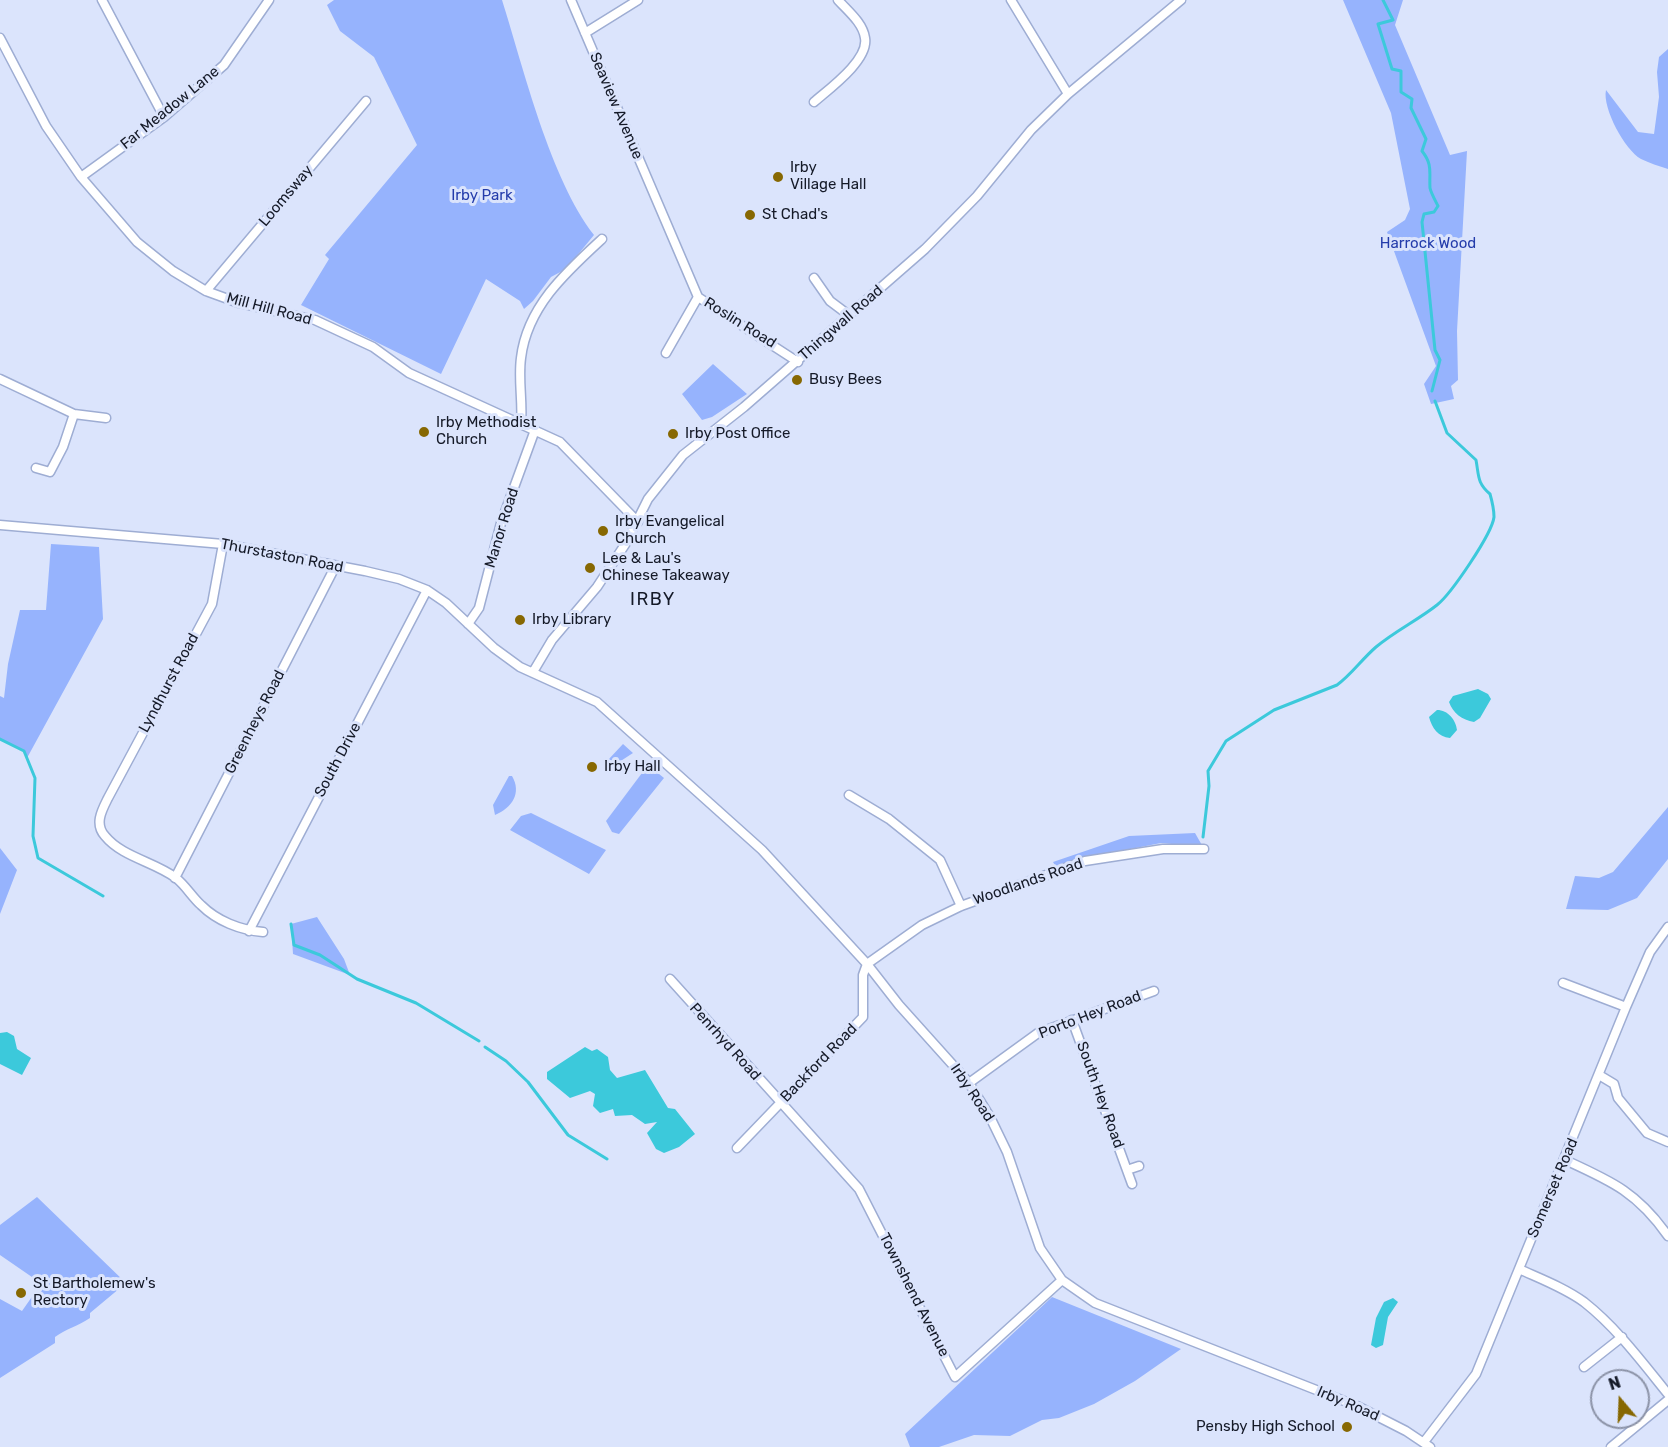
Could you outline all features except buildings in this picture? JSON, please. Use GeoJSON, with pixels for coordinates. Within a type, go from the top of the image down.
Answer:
{"type":"FeatureCollection","features":[{"type":"Feature","properties":{"kind":"street"},"geometry":{"type":"LineString","coordinates":[[102,0],[164,117]]}},
{"type":"Feature","properties":{"kind":"street","name":"Far Meadow Lane"},"geometry":{"type":"LineString","coordinates":[[81,177],[164,117],[224,65],[269,0]]}},
{"type":"Feature","properties":{"kind":"street","name":"Seaview Avenue"},"geometry":{"type":"LineString","coordinates":[[571,0],[661,213]]}},
{"type":"Feature","properties":{"kind":"street"},"geometry":{"type":"LineString","coordinates":[[585,33],[638,0]]}},
{"type":"Feature","properties":{"kind":"street"},"geometry":{"type":"LineString","coordinates":[[814,102],[859,61],[865,46],[863,31],[838,0]]}},
{"type":"Feature","properties":{"kind":"street"},"geometry":{"type":"LineString","coordinates":[[1011,0],[1068,94]]}},
{"type":"Feature","properties":{"kind":"street","name":"Thingwall Road"},"geometry":{"type":"LineString","coordinates":[[533,672],[552,640],[597,587],[638,522],[648,499],[683,455],[798,362],[850,316],[978,196],[1031,130],[1068,94],[1181,0]]}},
{"type":"Feature","properties":{"kind":"street","name":"Mill Hill Road"},"geometry":{"type":"LineString","coordinates":[[0,38],[46,126],[81,177],[137,242],[173,271],[206,291],[239,303],[315,320],[373,347],[409,373],[560,442],[638,522]]}},
{"type":"Feature","properties":{"kind":"street","name":"Loomsway"},"geometry":{"type":"LineString","coordinates":[[206,291],[366,101]]}},
{"type":"Feature","properties":{"kind":"street","name":"Roslin Road"},"geometry":{"type":"LineString","coordinates":[[661,213],[698,297],[753,330],[798,362]]}},
{"type":"Feature","properties":{"kind":"street"},"geometry":{"type":"LineString","coordinates":[[521,423],[520,361],[525,335],[533,316],[540,303],[602,238]]}},
{"type":"Feature","properties":{"kind":"street"},"geometry":{"type":"LineString","coordinates":[[814,278],[830,301],[850,316]]}},
{"type":"Feature","properties":{"kind":"street"},"geometry":{"type":"LineString","coordinates":[[666,353],[698,297]]}},
{"type":"Feature","properties":{"kind":"street"},"geometry":{"type":"LineString","coordinates":[[0,379],[74,414],[106,418]]}},
{"type":"Feature","properties":{"kind":"street"},"geometry":{"type":"LineString","coordinates":[[36,468],[50,472],[63,447],[74,414]]}},
{"type":"Feature","properties":{"kind":"street","name":"Manor Road"},"geometry":{"type":"LineString","coordinates":[[468,624],[479,608],[501,523],[535,430]]}},
{"type":"Feature","properties":{"kind":"street","name":"Thurstaston Road"},"geometry":{"type":"LineString","coordinates":[[0,525],[223,544],[399,579],[427,590],[494,648],[520,667],[533,672]]}},
{"type":"Feature","properties":{"kind":"street","name":"Lyndhurst Road"},"geometry":{"type":"LineString","coordinates":[[176,878],[115,845],[104,836],[99,817],[212,604],[223,544]]}},
{"type":"Feature","properties":{"kind":"street","name":"Greenheys Road"},"geometry":{"type":"LineString","coordinates":[[176,878],[335,567]]}},
{"type":"Feature","properties":{"kind":"street","name":"South Drive"},"geometry":{"type":"LineString","coordinates":[[249,931],[427,590]]}},
{"type":"Feature","properties":{"kind":"street","name":"Irby Road"},"geometry":{"type":"LineString","coordinates":[[533,672],[597,702],[636,736],[762,850],[867,964],[969,1083],[1007,1152],[1040,1248],[1062,1280],[1095,1303],[1357,1406],[1427,1445]]}},
{"type":"Feature","properties":{"kind":"street"},"geometry":{"type":"LineString","coordinates":[[849,795],[889,819],[940,860],[961,906]]}},
{"type":"Feature","properties":{"kind":"street","name":"Woodlands Road"},"geometry":{"type":"LineString","coordinates":[[867,964],[922,925],[961,906],[1085,861],[1163,849],[1204,849]]}},
{"type":"Feature","properties":{"kind":"street"},"geometry":{"type":"LineString","coordinates":[[176,878],[202,907],[229,924],[249,931],[263,932]]}},
{"type":"Feature","properties":{"kind":"street","name":"Somerset Road"},"geometry":{"type":"LineString","coordinates":[[1427,1445],[1476,1374],[1626,1007],[1650,952],[1667,930]]}},
{"type":"Feature","properties":{"kind":"street","name":"Backford Road"},"geometry":{"type":"LineString","coordinates":[[736,1148],[862,1017],[863,975],[867,964]]}},
{"type":"Feature","properties":{"kind":"street","name":"Penrhyd Road"},"geometry":{"type":"LineString","coordinates":[[670,979],[780,1104]]}},
{"type":"Feature","properties":{"kind":"street"},"geometry":{"type":"LineString","coordinates":[[1563,983],[1626,1007]]}},
{"type":"Feature","properties":{"kind":"street","name":"Porto Hey Road"},"geometry":{"type":"LineString","coordinates":[[969,1083],[1038,1033],[1154,992]]}},
{"type":"Feature","properties":{"kind":"street","name":"South Hey Road"},"geometry":{"type":"LineString","coordinates":[[1072,1020],[1132,1184]]}},
{"type":"Feature","properties":{"kind":"street"},"geometry":{"type":"LineString","coordinates":[[1599,1075],[1614,1084],[1618,1098],[1647,1133],[1668,1142]]}},
{"type":"Feature","properties":{"kind":"street","name":"Townshend Avenue"},"geometry":{"type":"LineString","coordinates":[[780,1104],[859,1189],[956,1377],[1062,1280]]}},
{"type":"Feature","properties":{"kind":"street"},"geometry":{"type":"LineString","coordinates":[[1565,1161],[1618,1184],[1658,1222],[1668,1236]]}},
{"type":"Feature","properties":{"kind":"street"},"geometry":{"type":"LineString","coordinates":[[1127,1170],[1139,1166]]}},
{"type":"Feature","properties":{"kind":"street"},"geometry":{"type":"LineString","coordinates":[[1519,1269],[1565,1290],[1585,1303],[1622,1336],[1668,1394]]}},
{"type":"Feature","properties":{"kind":"street"},"geometry":{"type":"LineString","coordinates":[[1584,1367],[1622,1336]]}},
{"type":"Feature","properties":{"kind":"street"},"geometry":{"type":"LineString","coordinates":[[1611,1447],[1668,1400]]}},
{"type":"Feature","properties":{"kind":"green space","name":"Irby Park"},"geometry":{"type":"Polygon","coordinates":[[[334,0],[502,0],[551,154],[578,211],[594,235],[566,269],[551,277],[524,309],[520,301],[486,279],[441,374],[301,305],[329,259],[325,255],[417,145],[374,57],[340,31],[327,5],[334,0]]]}},
{"type":"Feature","properties":{"kind":"green space","name":"Harrock Wood"},"geometry":{"type":"Polygon","coordinates":[[[1343,0],[1403,0],[1395,25],[1450,155],[1467,151],[1457,331],[1458,380],[1451,386],[1454,399],[1431,404],[1424,384],[1436,366],[1387,232],[1405,220],[1410,209],[1391,113],[1343,0]]]}},
{"type":"Feature","properties":{"kind":"green space"},"geometry":{"type":"Polygon","coordinates":[[[1668,49],[1668,169],[1641,159],[1628,147],[1611,117],[1606,90],[1638,132],[1654,134],[1659,97],[1657,72],[1659,57],[1668,49]]]}},
{"type":"Feature","properties":{"kind":"green space"},"geometry":{"type":"Polygon","coordinates":[[[713,364],[747,394],[712,417],[702,420],[682,394],[713,364]]]}},
{"type":"Feature","properties":{"kind":"green space"},"geometry":{"type":"Polygon","coordinates":[[[51,544],[99,547],[103,619],[27,758],[24,751],[0,739],[0,696],[4,698],[8,664],[20,610],[46,610],[51,544]]]}},
{"type":"Feature","properties":{"kind":"green space"},"geometry":{"type":"Polygon","coordinates":[[[623,744],[633,753],[613,766],[608,760],[623,744]]]}},
{"type":"Feature","properties":{"kind":"green space"},"geometry":{"type":"Polygon","coordinates":[[[648,765],[664,778],[619,834],[612,832],[606,821],[648,765]]]}},
{"type":"Feature","properties":{"kind":"green space"},"geometry":{"type":"Polygon","coordinates":[[[509,776],[512,776],[515,782],[514,799],[495,815],[493,805],[509,776]]]}},
{"type":"Feature","properties":{"kind":"green space"},"geometry":{"type":"Polygon","coordinates":[[[1668,807],[1668,859],[1637,898],[1608,910],[1566,909],[1575,876],[1599,878],[1613,872],[1668,807]]]}},
{"type":"Feature","properties":{"kind":"green space"},"geometry":{"type":"Polygon","coordinates":[[[531,813],[606,850],[589,874],[510,830],[521,816],[531,813]]]}},
{"type":"Feature","properties":{"kind":"green space"},"geometry":{"type":"Polygon","coordinates":[[[1195,833],[1203,847],[1161,843],[1085,858],[1056,867],[1053,862],[1129,836],[1195,833]]]}},
{"type":"Feature","properties":{"kind":"green space"},"geometry":{"type":"Polygon","coordinates":[[[0,848],[17,870],[0,914],[0,848]]]}},
{"type":"Feature","properties":{"kind":"green space"},"geometry":{"type":"Polygon","coordinates":[[[317,917],[344,959],[350,975],[293,954],[291,924],[317,917]]]}},
{"type":"Feature","properties":{"kind":"green space"},"geometry":{"type":"Polygon","coordinates":[[[37,1197],[126,1283],[90,1313],[90,1318],[59,1334],[55,1337],[55,1343],[0,1378],[0,1299],[22,1311],[36,1291],[40,1293],[45,1286],[0,1255],[0,1225],[37,1197]]]}},
{"type":"Feature","properties":{"kind":"green space"},"geometry":{"type":"Polygon","coordinates":[[[1052,1297],[1181,1349],[1135,1381],[1094,1404],[1059,1418],[1042,1420],[1010,1436],[974,1435],[939,1447],[910,1447],[905,1434],[1052,1297]]]}},
{"type":"Feature","properties":{"kind":"shaded area"},"geometry":{"type":"Polygon","coordinates":[[[1478,689],[1488,694],[1491,699],[1480,718],[1474,722],[1466,720],[1458,715],[1449,702],[1453,696],[1478,689]]]}},
{"type":"Feature","properties":{"kind":"shaded area"},"geometry":{"type":"Polygon","coordinates":[[[1437,710],[1451,716],[1455,723],[1457,730],[1450,738],[1439,734],[1432,725],[1429,717],[1437,710]]]}},
{"type":"Feature","properties":{"kind":"shaded area"},"geometry":{"type":"Polygon","coordinates":[[[7,1032],[14,1036],[17,1049],[31,1058],[22,1075],[0,1064],[0,1033],[7,1032]]]}},
{"type":"Feature","properties":{"kind":"shaded area"},"geometry":{"type":"Polygon","coordinates":[[[585,1047],[592,1051],[597,1049],[608,1057],[610,1070],[617,1078],[645,1070],[668,1108],[675,1109],[695,1134],[679,1147],[664,1153],[656,1149],[647,1133],[657,1122],[645,1124],[632,1115],[615,1116],[613,1109],[600,1113],[593,1106],[595,1094],[590,1091],[570,1098],[547,1079],[547,1072],[585,1047]]]}},
{"type":"Feature","properties":{"kind":"shaded area"},"geometry":{"type":"Polygon","coordinates":[[[1393,1298],[1398,1302],[1388,1317],[1383,1345],[1376,1348],[1371,1345],[1376,1318],[1384,1302],[1393,1298]]]}},
{"type":"Feature","properties":{"kind":"waterway"},"geometry":{"type":"LineString","coordinates":[[1383,0],[1393,20],[1378,24],[1392,69],[1401,71],[1401,92],[1412,99],[1411,108],[1426,139],[1422,151],[1429,165],[1430,188],[1438,206],[1434,212],[1424,214],[1422,222],[1435,350],[1440,360],[1432,391]]}},
{"type":"Feature","properties":{"kind":"waterway"},"geometry":{"type":"LineString","coordinates":[[1203,837],[1209,786],[1208,771],[1226,741],[1274,710],[1337,685],[1376,647],[1437,605],[1452,589],[1470,563],[1492,525],[1494,517],[1490,494],[1481,483],[1476,460],[1447,433],[1435,401]]}},
{"type":"Feature","properties":{"kind":"waterway"},"geometry":{"type":"LineString","coordinates":[[0,739],[24,751],[35,778],[33,836],[38,858],[103,896]]}},
{"type":"Feature","properties":{"kind":"waterway"},"geometry":{"type":"LineString","coordinates":[[291,924],[294,945],[320,955],[357,979],[416,1003],[479,1041]]}},
{"type":"Feature","properties":{"kind":"waterway"},"geometry":{"type":"LineString","coordinates":[[485,1047],[506,1061],[528,1082],[568,1135],[607,1159]]}},
{"type":"Feature","properties":{"kind":"place","name":"Irby Village Hall"},"geometry":{"type":"Point","coordinates":[778,177]}},
{"type":"Feature","properties":{"kind":"place","name":"St Chad's"},"geometry":{"type":"Point","coordinates":[750,215]}},
{"type":"Feature","properties":{"kind":"place","name":"Busy Bees"},"geometry":{"type":"Point","coordinates":[797,380]}},
{"type":"Feature","properties":{"kind":"place","name":"Irby Methodist Church"},"geometry":{"type":"Point","coordinates":[424,432]}},
{"type":"Feature","properties":{"kind":"place","name":"Irby Post Office"},"geometry":{"type":"Point","coordinates":[673,434]}},
{"type":"Feature","properties":{"kind":"place","name":"Irby Evangelical Church"},"geometry":{"type":"Point","coordinates":[603,531]}},
{"type":"Feature","properties":{"kind":"place","name":"Lee & Lau's Chinese Takeaway"},"geometry":{"type":"Point","coordinates":[590,568]}},
{"type":"Feature","properties":{"kind":"place","name":"Irby Library"},"geometry":{"type":"Point","coordinates":[520,620]}},
{"type":"Feature","properties":{"kind":"place","name":"Irby Hall"},"geometry":{"type":"Point","coordinates":[592,767]}},
{"type":"Feature","properties":{"kind":"place","name":"St Bartholemew's Rectory"},"geometry":{"type":"Point","coordinates":[21,1293]}},
{"type":"Feature","properties":{"kind":"place","name":"Pensby High School"},"geometry":{"type":"Point","coordinates":[1347,1427]}},
{"type":"Feature","properties":{"kind":"district","name":"IRBY"},"geometry":{"type":"Point","coordinates":[653,600]}}]}
